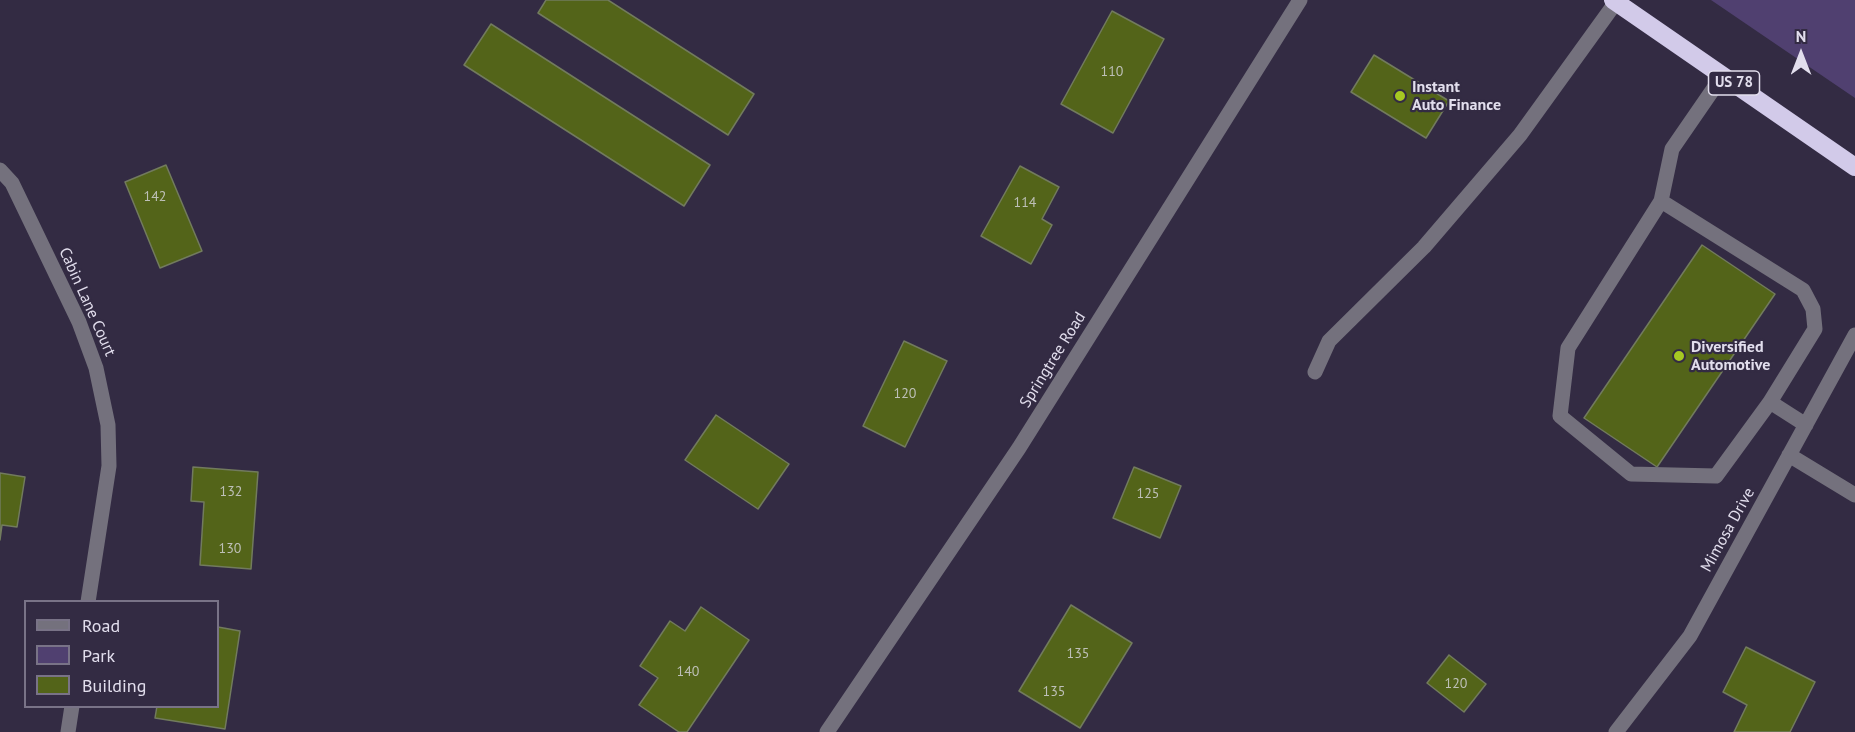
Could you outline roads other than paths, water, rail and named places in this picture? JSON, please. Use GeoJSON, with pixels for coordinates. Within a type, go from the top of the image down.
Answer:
{"type":"FeatureCollection","features":[{"type":"Feature","properties":{"kind":"highway","name":"US 78"},"geometry":{"type":"LineString","coordinates":[[1614,1],[1855,167]]}},
{"type":"Feature","properties":{"kind":"street","name":"Springtree Road"},"geometry":{"type":"LineString","coordinates":[[827,732],[1019,448],[1300,0]]}},
{"type":"Feature","properties":{"kind":"street"},"geometry":{"type":"LineString","coordinates":[[1315,372],[1329,341],[1424,247],[1520,135],[1614,1]]}},
{"type":"Feature","properties":{"kind":"street"},"geometry":{"type":"LineString","coordinates":[[1661,201],[1803,290],[1813,309],[1815,329],[1770,402],[1716,476],[1631,474],[1560,416],[1568,348],[1661,201],[1672,149],[1723,75]]}},
{"type":"Feature","properties":{"kind":"street","name":"Cabin Lane Court"},"geometry":{"type":"LineString","coordinates":[[0,170],[12,183],[80,322],[96,368],[108,425],[109,466],[88,600]]}},
{"type":"Feature","properties":{"kind":"street","name":"Mimosa Drive"},"geometry":{"type":"LineString","coordinates":[[1616,732],[1690,636],[1855,335]]}},
{"type":"Feature","properties":{"kind":"street"},"geometry":{"type":"LineString","coordinates":[[1770,402],[1806,425]]}},
{"type":"Feature","properties":{"kind":"street"},"geometry":{"type":"LineString","coordinates":[[1789,456],[1855,495]]}},
{"type":"Feature","properties":{"kind":"street"},"geometry":{"type":"LineString","coordinates":[[68,732],[72,708]]}},
{"type":"Feature","properties":{"kind":"place","name":"Instant Auto Finance"},"geometry":{"type":"Point","coordinates":[1400,96]}},
{"type":"Feature","properties":{"kind":"place","name":"Diversified Automotive"},"geometry":{"type":"Point","coordinates":[1679,356]}}]}
